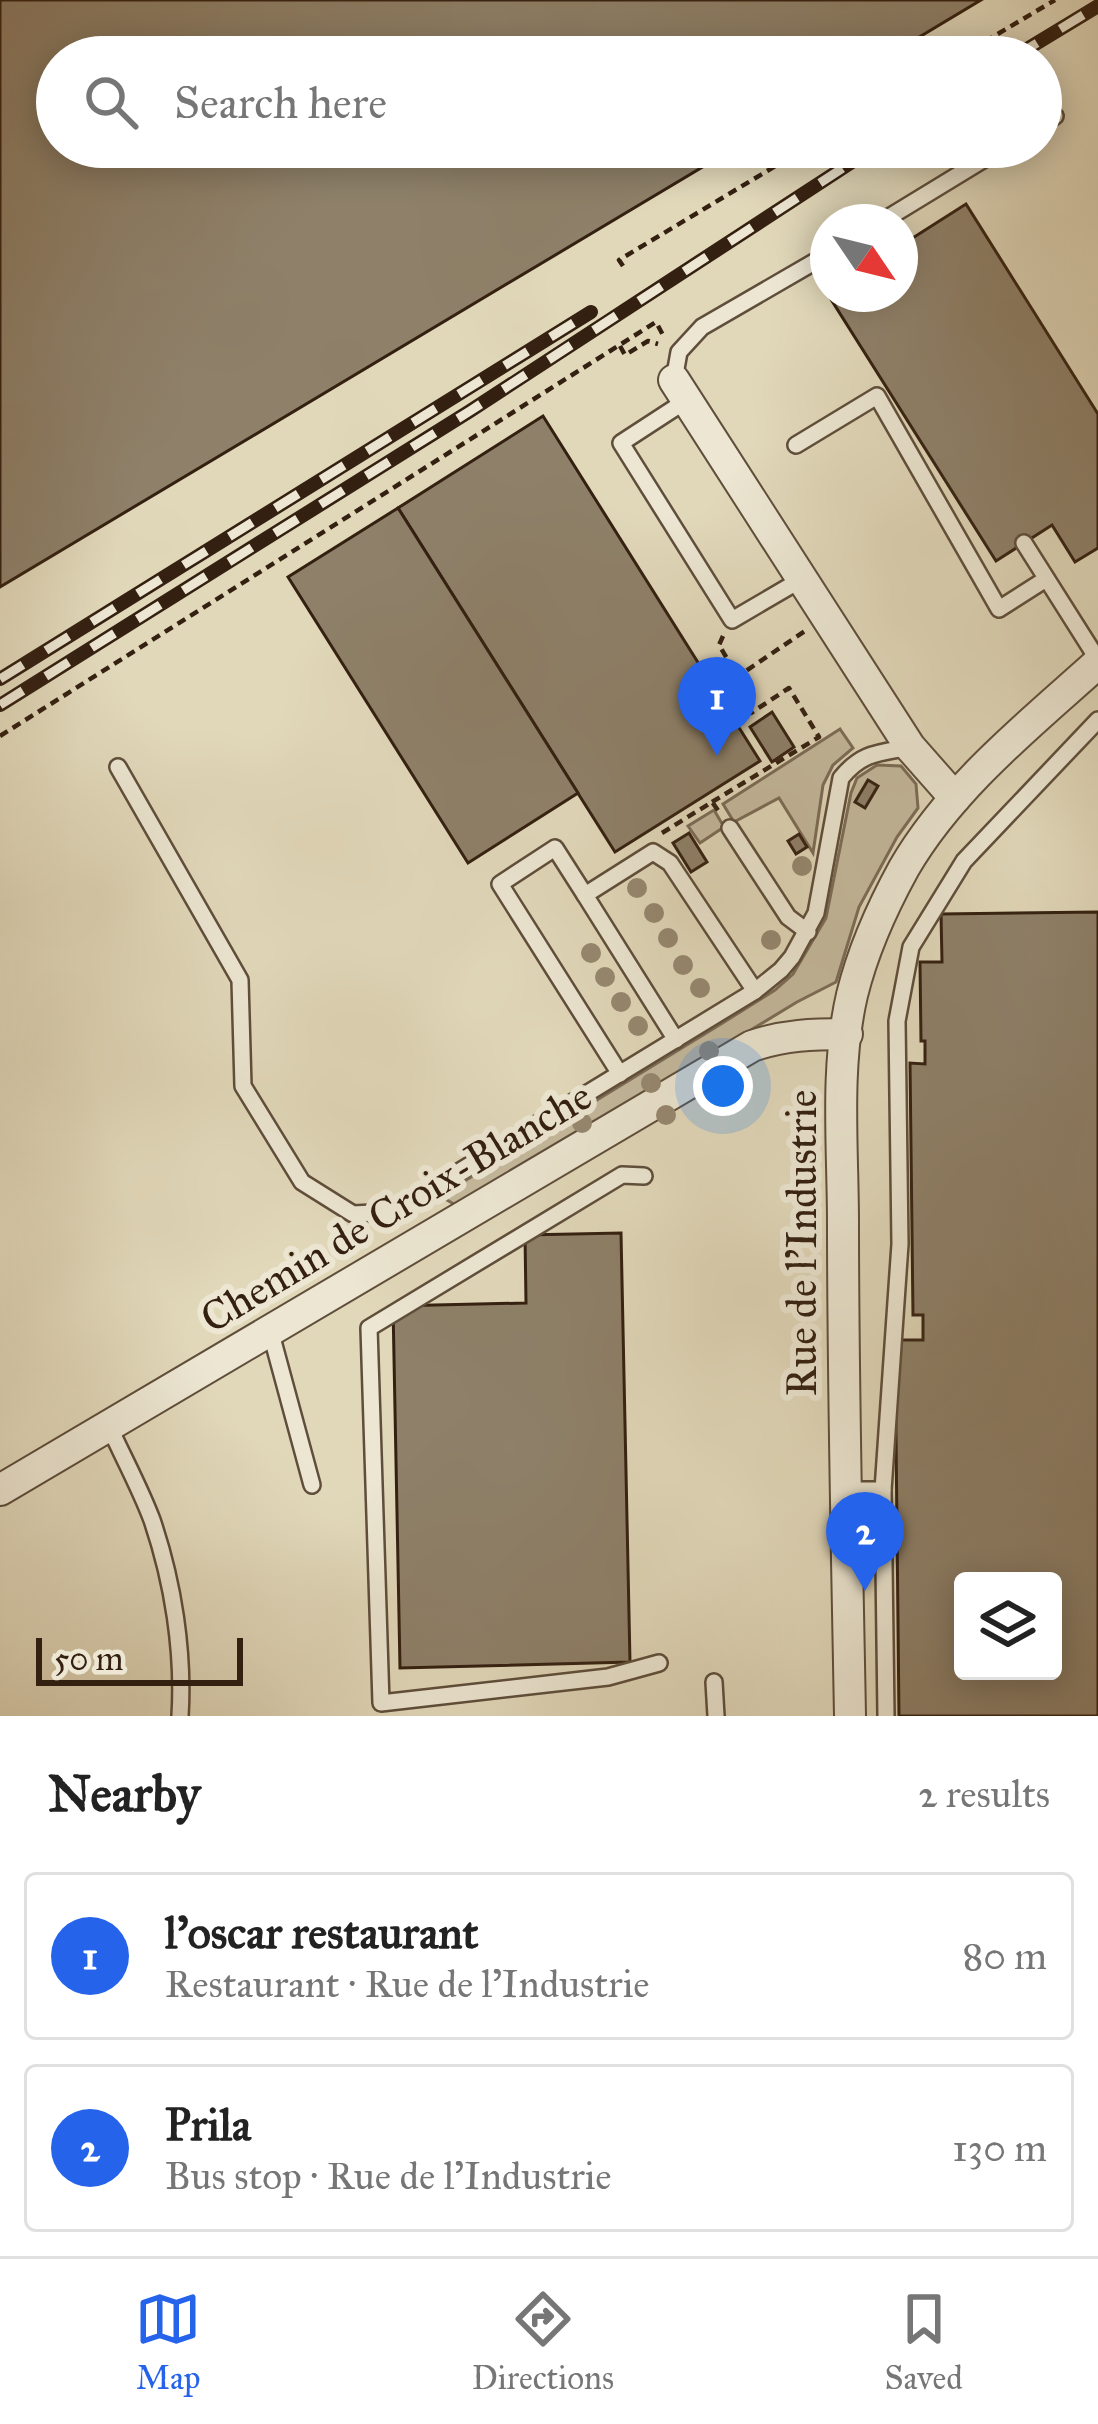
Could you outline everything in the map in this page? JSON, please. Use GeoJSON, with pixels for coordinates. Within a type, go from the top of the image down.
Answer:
{"type":"FeatureCollection","features":[{"type":"Feature","properties":{"kind":"street"},"geometry":{"type":"LineString","coordinates":[[681,390],[910,747],[956,798]]}},
{"type":"Feature","properties":{"kind":"street","name":"Rue de l'Industrie"},"geometry":{"type":"LineString","coordinates":[[850,1716],[843,1088],[853,994],[885,905],[924,838],[956,798],[1098,662]]}},
{"type":"Feature","properties":{"kind":"street","name":"Chemin de Croix-Blanche"},"geometry":{"type":"LineString","coordinates":[[0,1490],[752,1046],[777,1037],[847,1034]]}},
{"type":"Feature","properties":{"kind":"lane"},"geometry":{"type":"LineString","coordinates":[[911,204],[970,168]]}},
{"type":"Feature","properties":{"kind":"lane"},"geometry":{"type":"LineString","coordinates":[[802,579],[732,620],[621,443],[681,390],[679,352],[702,326],[810,264]]}},
{"type":"Feature","properties":{"kind":"lane"},"geometry":{"type":"LineString","coordinates":[[796,445],[877,395],[999,609],[1046,579]]}},
{"type":"Feature","properties":{"kind":"lane"},"geometry":{"type":"LineString","coordinates":[[1024,543],[1098,662]]}},
{"type":"Feature","properties":{"kind":"lane"},"geometry":{"type":"LineString","coordinates":[[886,1716],[883,1490],[899,1244],[897,1021],[911,947],[964,861],[1098,720]]}},
{"type":"Feature","properties":{"kind":"lane"},"geometry":{"type":"LineString","coordinates":[[118,766],[240,980],[244,1086],[302,1182],[352,1214],[393,1211],[755,991],[781,970],[816,913],[841,778],[865,756],[910,747]]}},
{"type":"Feature","properties":{"kind":"lane"},"geometry":{"type":"LineString","coordinates":[[730,828],[788,917],[808,932]]}},
{"type":"Feature","properties":{"kind":"lane"},"geometry":{"type":"LineString","coordinates":[[620,1074],[500,884],[555,848],[676,1040]]}},
{"type":"Feature","properties":{"kind":"lane"},"geometry":{"type":"LineString","coordinates":[[585,895],[653,852],[670,863],[755,991]]}},
{"type":"Feature","properties":{"kind":"lane"},"geometry":{"type":"LineString","coordinates":[[644,1177],[622,1175],[369,1328],[382,1703],[608,1677],[659,1663]]}},
{"type":"Feature","properties":{"kind":"lane"},"geometry":{"type":"LineString","coordinates":[[270,1330],[312,1486]]}},
{"type":"Feature","properties":{"kind":"lane"},"geometry":{"type":"LineString","coordinates":[[109,1426],[152,1520],[170,1585],[179,1650],[180,1716]]}},
{"type":"Feature","properties":{"kind":"lane"},"geometry":{"type":"LineString","coordinates":[[846,1490],[883,1490]]}},
{"type":"Feature","properties":{"kind":"lane"},"geometry":{"type":"LineString","coordinates":[[714,1682],[716,1716]]}},
{"type":"Feature","properties":{"kind":"path"},"geometry":{"type":"LineString","coordinates":[[994,36],[1055,0]]}},
{"type":"Feature","properties":{"kind":"path"},"geometry":{"type":"LineString","coordinates":[[622,266],[619,260],[772,168]]}},
{"type":"Feature","properties":{"kind":"path"},"geometry":{"type":"LineString","coordinates":[[0,736],[656,322],[664,335],[664,346],[648,341],[625,355],[620,346]]}},
{"type":"Feature","properties":{"kind":"path"},"geometry":{"type":"LineString","coordinates":[[732,620],[718,645],[738,676]]}},
{"type":"Feature","properties":{"kind":"path"},"geometry":{"type":"LineString","coordinates":[[653,852],[656,836],[819,737],[789,688],[752,713],[731,681],[812,627]]}},
{"type":"Feature","properties":{"kind":"path"},"geometry":{"type":"LineString","coordinates":[[712,802],[730,828]]}},
{"type":"Feature","properties":{"kind":"shaded area"},"geometry":{"type":"Polygon","coordinates":[[[840,729],[853,748],[833,765],[823,785],[813,853],[779,798],[734,822],[723,804],[840,729]]]}},
{"type":"Feature","properties":{"kind":"shaded area"},"geometry":{"type":"Polygon","coordinates":[[[877,765],[901,766],[916,784],[918,808],[859,907],[836,982],[459,1207],[440,1196],[721,1024],[793,974],[826,918],[857,778],[877,765]]]}},
{"type":"Feature","properties":{"kind":"shaded area"},"geometry":{"type":"Polygon","coordinates":[[[714,810],[724,827],[700,843],[688,826],[714,810]]]}},
{"type":"Feature","properties":{"kind":"building"},"geometry":{"type":"Polygon","coordinates":[[[0,0],[981,0],[921,36],[36,36],[36,168],[701,168],[0,587],[0,0]]]}},
{"type":"Feature","properties":{"kind":"building"},"geometry":{"type":"Polygon","coordinates":[[[966,204],[1098,414],[1098,548],[1075,562],[1052,525],[996,561],[839,312],[918,312],[918,235],[966,204]]]}},
{"type":"Feature","properties":{"kind":"building"},"geometry":{"type":"Polygon","coordinates":[[[543,416],[760,761],[615,852],[398,508],[543,416]]]}},
{"type":"Feature","properties":{"kind":"building"},"geometry":{"type":"Polygon","coordinates":[[[398,508],[578,793],[468,863],[288,577],[398,508]]]}},
{"type":"Feature","properties":{"kind":"building"},"geometry":{"type":"Polygon","coordinates":[[[772,712],[794,747],[772,762],[750,727],[772,712]]]}},
{"type":"Feature","properties":{"kind":"building"},"geometry":{"type":"Polygon","coordinates":[[[868,780],[878,786],[865,808],[855,802],[868,780]]]}},
{"type":"Feature","properties":{"kind":"building"},"geometry":{"type":"Polygon","coordinates":[[[689,833],[707,862],[691,872],[673,843],[689,833]]]}},
{"type":"Feature","properties":{"kind":"building"},"geometry":{"type":"Polygon","coordinates":[[[799,834],[807,847],[796,854],[788,841],[799,834]]]}},
{"type":"Feature","properties":{"kind":"building"},"geometry":{"type":"Polygon","coordinates":[[[1098,912],[1098,1716],[899,1716],[895,1340],[923,1340],[923,1315],[913,1315],[910,1063],[925,1064],[920,962],[942,962],[941,914],[1098,912]]]}},
{"type":"Feature","properties":{"kind":"building"},"geometry":{"type":"Polygon","coordinates":[[[621,1233],[630,1662],[400,1668],[393,1306],[526,1303],[525,1235],[621,1233]]]}},
{"type":"Feature","properties":{"kind":"railway"},"geometry":{"type":"LineString","coordinates":[[1049,36],[1098,6]]}},
{"type":"Feature","properties":{"kind":"railway"},"geometry":{"type":"LineString","coordinates":[[0,705],[470,411],[843,168]]}},
{"type":"Feature","properties":{"kind":"railway"},"geometry":{"type":"LineString","coordinates":[[0,679],[591,312]]}},
{"type":"Feature","properties":{"kind":"place","name":"l’oscar restaurant"},"geometry":{"type":"Point","coordinates":[717,756]}},
{"type":"Feature","properties":{"kind":"place","name":"Prila"},"geometry":{"type":"Point","coordinates":[865,1591]}}]}
